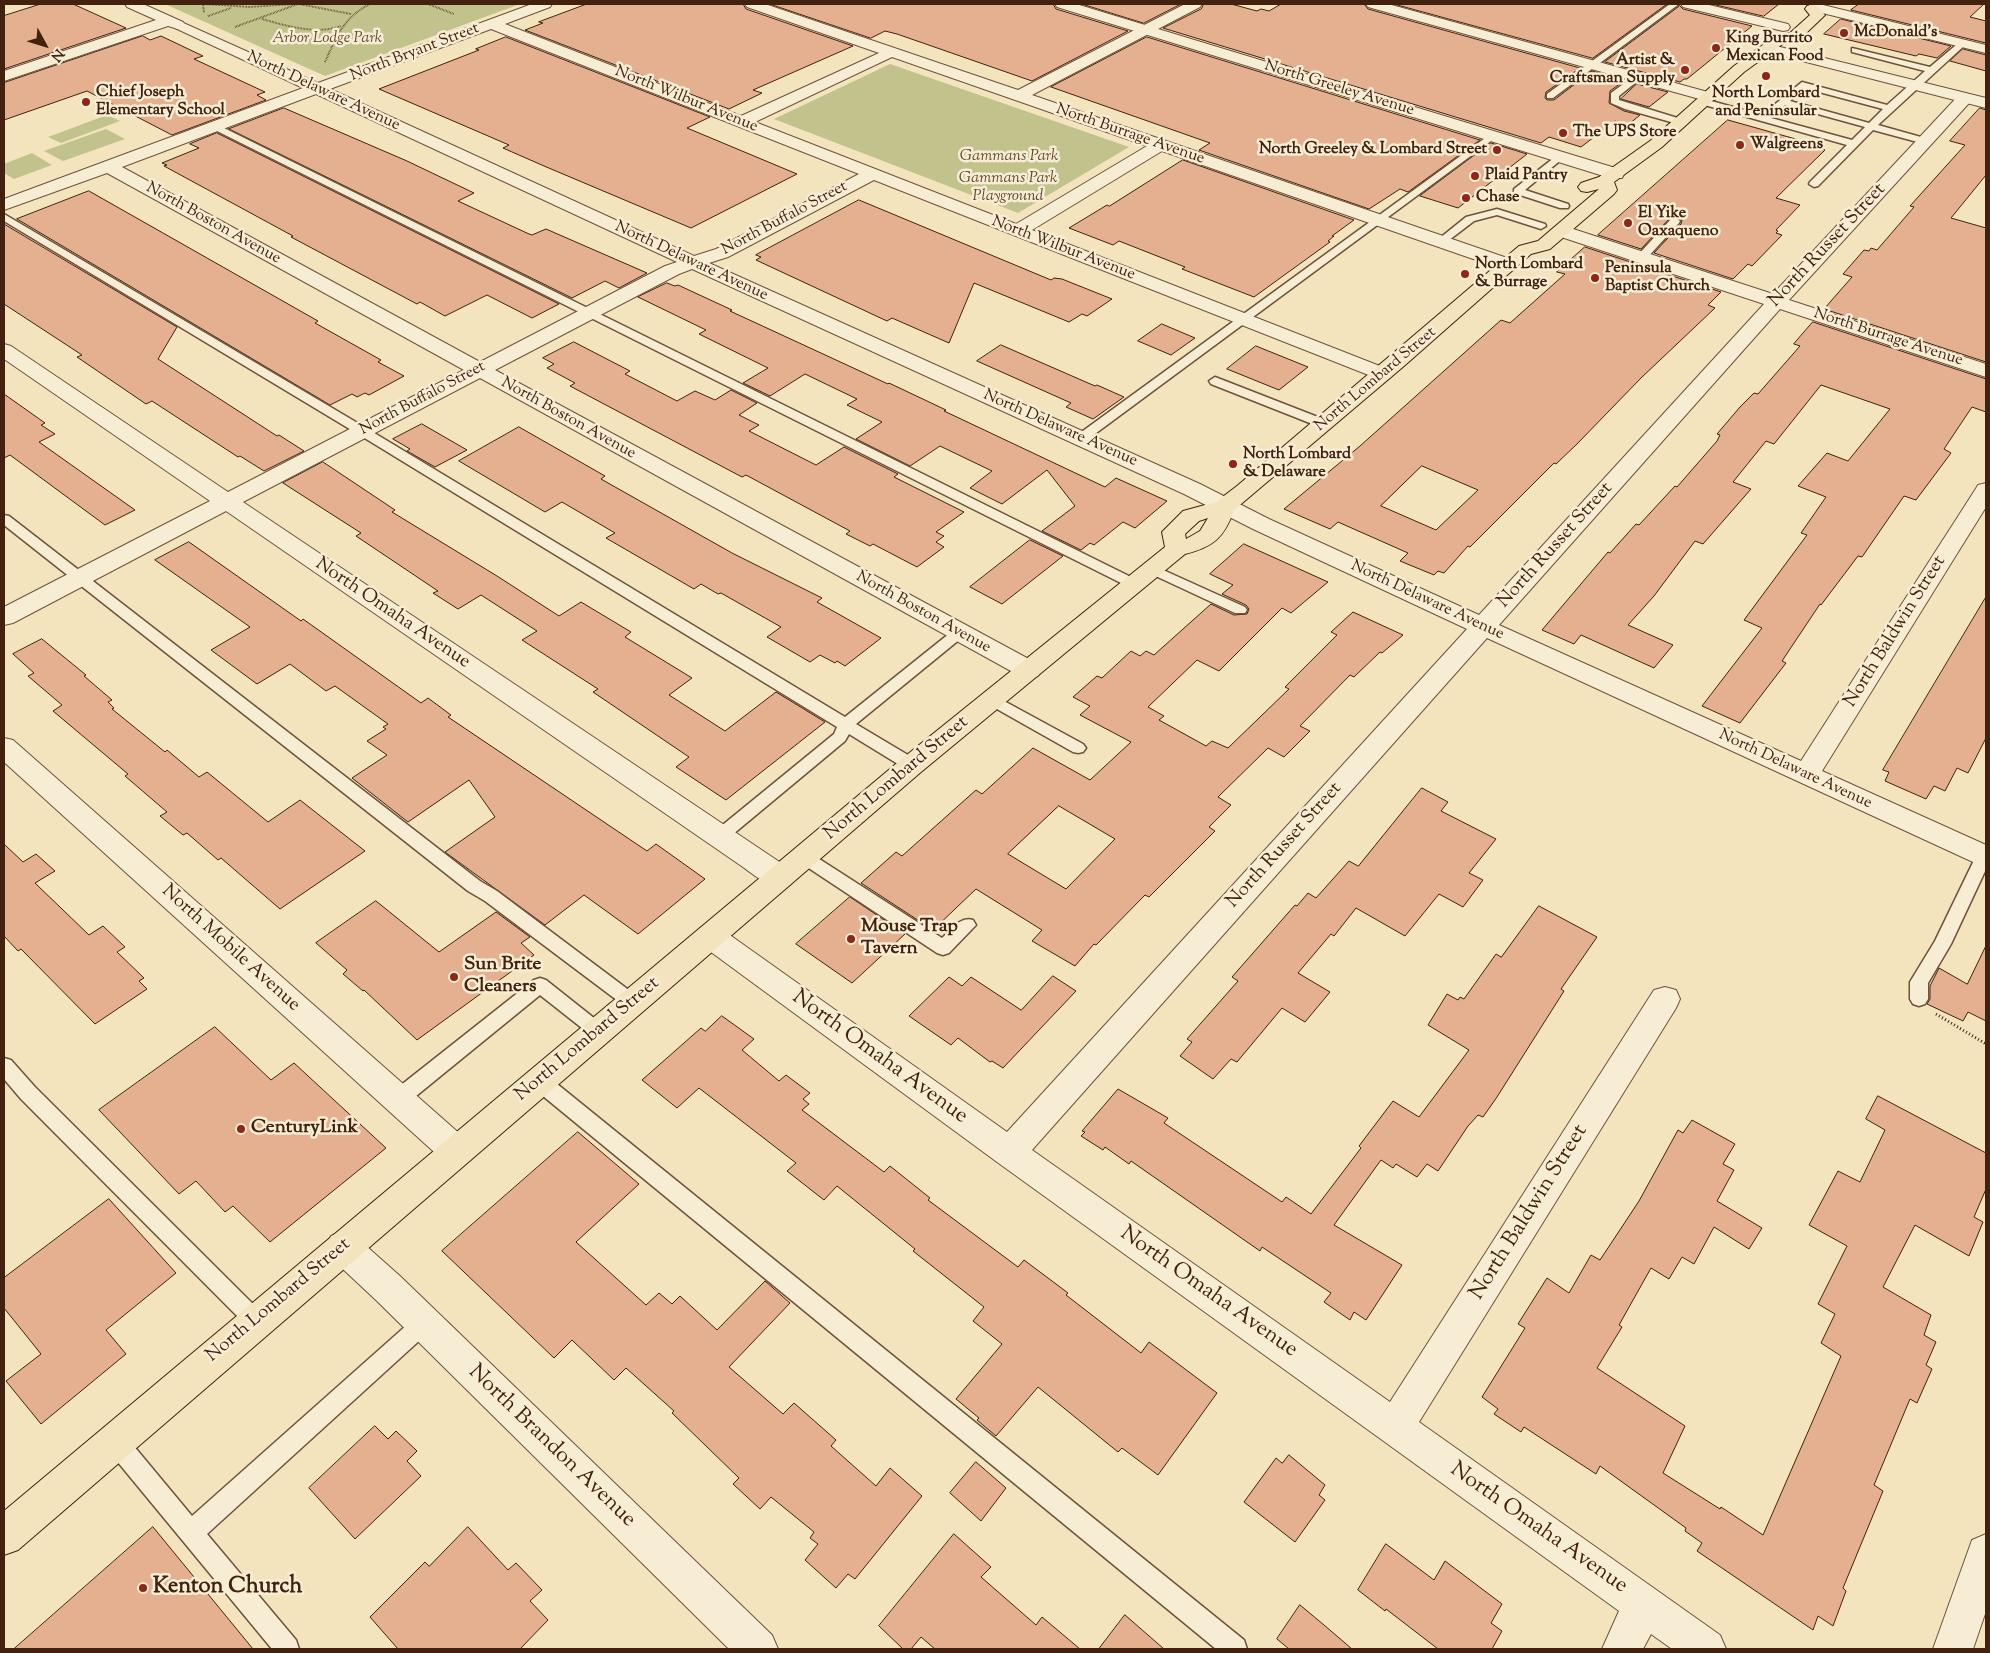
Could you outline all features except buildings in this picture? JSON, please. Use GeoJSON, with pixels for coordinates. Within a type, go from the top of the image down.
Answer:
{"type":"FeatureCollection","features":[{"type":"Feature","properties":{"kind":"main road","name":"North Lombard Street"},"geometry":{"type":"LineString","coordinates":[[1525,250],[1525,240],[1589,185],[1610,178],[1656,144],[1777,38],[1794,37],[1818,15],[1815,7]]}},
{"type":"Feature","properties":{"kind":"main road","name":"North Lombard Street"},"geometry":{"type":"LineString","coordinates":[[6,1528],[115,1441],[912,765],[1177,549],[1198,544],[1204,539],[1216,528],[1224,506],[1383,374],[1525,250],[1544,245],[1561,231],[1608,190],[1610,178]]}},
{"type":"Feature","properties":{"kind":"street","name":"North Delaware Avenue"},"geometry":{"type":"LineString","coordinates":[[132,4],[693,263],[1192,489],[1224,506],[1483,627],[1985,857]]}},
{"type":"Feature","properties":{"kind":"street","name":"North Bryant Street"},"geometry":{"type":"LineString","coordinates":[[4,205],[545,4]]}},
{"type":"Feature","properties":{"kind":"street","name":"North Burrage Avenue"},"geometry":{"type":"LineString","coordinates":[[752,4],[1509,265]]}},
{"type":"Feature","properties":{"kind":"street","name":"North Greeley Avenue"},"geometry":{"type":"LineString","coordinates":[[1062,4],[1559,157],[1610,178]]}},
{"type":"Feature","properties":{"kind":"street"},"geometry":{"type":"LineString","coordinates":[[1019,96],[1195,4]]}},
{"type":"Feature","properties":{"kind":"street"},"geometry":{"type":"LineString","coordinates":[[1373,4],[1637,77],[1706,100]]}},
{"type":"Feature","properties":{"kind":"street"},"geometry":{"type":"LineString","coordinates":[[1688,4],[1777,38],[1915,85],[1986,103]]}},
{"type":"Feature","properties":{"kind":"street"},"geometry":{"type":"LineString","coordinates":[[1815,7],[1986,49]]}},
{"type":"Feature","properties":{"kind":"street"},"geometry":{"type":"LineString","coordinates":[[4,76],[174,23]]}},
{"type":"Feature","properties":{"kind":"street","name":"North Wilbur Avenue"},"geometry":{"type":"LineString","coordinates":[[492,24],[1383,374]]}},
{"type":"Feature","properties":{"kind":"street"},"geometry":{"type":"LineString","coordinates":[[742,122],[892,52]]}},
{"type":"Feature","properties":{"kind":"street","name":"North Russet Street"},"geometry":{"type":"LineString","coordinates":[[1010,1152],[1776,302],[1964,98]]}},
{"type":"Feature","properties":{"kind":"street"},"geometry":{"type":"LineString","coordinates":[[1017,231],[1160,145]]}},
{"type":"Feature","properties":{"kind":"street","name":"North Boston Avenue"},"geometry":{"type":"LineString","coordinates":[[107,166],[1029,670]]}},
{"type":"Feature","properties":{"kind":"street","name":"North Buffalo Street"},"geometry":{"type":"LineString","coordinates":[[4,617],[672,270],[722,253],[872,174]]}},
{"type":"Feature","properties":{"kind":"street","name":"North Burrage Avenue"},"geometry":{"type":"LineString","coordinates":[[1561,231],[1986,371]]}},
{"type":"Feature","properties":{"kind":"street","name":"North Omaha Avenue"},"geometry":{"type":"LineString","coordinates":[[4,350],[225,502],[780,877]]}},
{"type":"Feature","properties":{"kind":"street","name":"North Baldwin Street"},"geometry":{"type":"LineString","coordinates":[[1806,775],[1986,490]]}},
{"type":"Feature","properties":{"kind":"street","name":"North Mobile Avenue"},"geometry":{"type":"LineString","coordinates":[[4,747],[456,1151]]}},
{"type":"Feature","properties":{"kind":"street","name":"North Omaha Avenue"},"geometry":{"type":"LineString","coordinates":[[710,936],[1706,1649]]}},
{"type":"Feature","properties":{"kind":"street","name":"North Baldwin Street"},"geometry":{"type":"LineString","coordinates":[[1395,1427],[1665,999]]}},
{"type":"Feature","properties":{"kind":"street","name":"North Brandon Avenue"},"geometry":{"type":"LineString","coordinates":[[343,1247],[424,1323],[758,1649]]}},
{"type":"Feature","properties":{"kind":"street"},"geometry":{"type":"LineString","coordinates":[[1953,1649],[1986,1554]]}},
{"type":"Feature","properties":{"kind":"street"},"geometry":{"type":"LineString","coordinates":[[1622,1649],[1644,1604]]}},
{"type":"Feature","properties":{"kind":"lane"},"geometry":{"type":"LineString","coordinates":[[1550,96],[1675,4]]}},
{"type":"Feature","properties":{"kind":"lane"},"geometry":{"type":"LineString","coordinates":[[1814,184],[1889,108],[1962,43]]}},
{"type":"Feature","properties":{"kind":"lane"},"geometry":{"type":"LineString","coordinates":[[1855,50],[1933,70]]}},
{"type":"Feature","properties":{"kind":"lane"},"geometry":{"type":"LineString","coordinates":[[1637,77],[1614,95],[1614,100],[1628,107],[1681,122]]}},
{"type":"Feature","properties":{"kind":"lane"},"geometry":{"type":"LineString","coordinates":[[1764,119],[1802,85],[1889,108]]}},
{"type":"Feature","properties":{"kind":"lane"},"geometry":{"type":"LineString","coordinates":[[1706,100],[1764,119],[1854,144]]}},
{"type":"Feature","properties":{"kind":"lane"},"geometry":{"type":"LineString","coordinates":[[1783,102],[1925,140]]}},
{"type":"Feature","properties":{"kind":"lane"},"geometry":{"type":"LineString","coordinates":[[214,126],[590,313],[1143,577],[1240,610]]}},
{"type":"Feature","properties":{"kind":"lane"},"geometry":{"type":"LineString","coordinates":[[1080,439],[1492,136]]}},
{"type":"Feature","properties":{"kind":"lane"},"geometry":{"type":"LineString","coordinates":[[1559,157],[1518,191],[1564,206]]}},
{"type":"Feature","properties":{"kind":"lane"},"geometry":{"type":"LineString","coordinates":[[1440,242],[1470,219],[1497,212],[1541,226]]}},
{"type":"Feature","properties":{"kind":"lane"},"geometry":{"type":"LineString","coordinates":[[4,217],[362,431],[912,765]]}},
{"type":"Feature","properties":{"kind":"lane"},"geometry":{"type":"LineString","coordinates":[[1642,257],[1675,221]]}},
{"type":"Feature","properties":{"kind":"lane"},"geometry":{"type":"LineString","coordinates":[[1215,381],[1324,424]]}},
{"type":"Feature","properties":{"kind":"lane"},"geometry":{"type":"LineString","coordinates":[[4,519],[474,886],[491,896],[632,1002]]}},
{"type":"Feature","properties":{"kind":"lane"},"geometry":{"type":"LineString","coordinates":[[720,836],[840,737],[846,724],[960,632]]}},
{"type":"Feature","properties":{"kind":"lane"},"geometry":{"type":"LineString","coordinates":[[993,700],[1078,748]]}},
{"type":"Feature","properties":{"kind":"lane"},"geometry":{"type":"LineString","coordinates":[[804,857],[943,948],[967,925]]}},
{"type":"Feature","properties":{"kind":"lane"},"geometry":{"type":"LineString","coordinates":[[1919,999],[1919,982],[1942,944],[1985,857]]}},
{"type":"Feature","properties":{"kind":"lane"},"geometry":{"type":"LineString","coordinates":[[398,1099],[540,985],[598,1031]]}},
{"type":"Feature","properties":{"kind":"lane"},"geometry":{"type":"LineString","coordinates":[[4,1066],[28,1093],[256,1321]]}},
{"type":"Feature","properties":{"kind":"lane"},"geometry":{"type":"LineString","coordinates":[[539,1081],[1235,1649]]}},
{"type":"Feature","properties":{"kind":"lane"},"geometry":{"type":"LineString","coordinates":[[191,1533],[424,1323]]}},
{"type":"Feature","properties":{"kind":"lane"},"geometry":{"type":"LineString","coordinates":[[115,1441],[287,1649]]}},
{"type":"Feature","properties":{"kind":"path"},"geometry":{"type":"LineString","coordinates":[[205,17],[204,4],[260,9],[298,4],[348,12],[350,14]]}},
{"type":"Feature","properties":{"kind":"path"},"geometry":{"type":"LineString","coordinates":[[204,37],[261,19],[298,4]]}},
{"type":"Feature","properties":{"kind":"path"},"geometry":{"type":"LineString","coordinates":[[316,89],[319,75],[342,26],[350,14],[370,4]]}},
{"type":"Feature","properties":{"kind":"path"},"geometry":{"type":"LineString","coordinates":[[261,19],[290,27],[328,29],[342,26]]}},
{"type":"Feature","properties":{"kind":"path"},"geometry":{"type":"LineString","coordinates":[[1919,999],[1926,1008],[1986,1044]]}},
{"type":"Feature","properties":{"kind":"green space","name":"Arbor Lodge Park"},"geometry":{"type":"Polygon","coordinates":[[[165,4],[520,4],[325,76],[165,4]]]}},
{"type":"Feature","properties":{"kind":"green space","name":"Gammans Park"},"geometry":{"type":"Polygon","coordinates":[[[890,64],[1129,147],[1018,213],[774,119],[890,64]]]}},
{"type":"Feature","properties":{"kind":"green space"},"geometry":{"type":"Polygon","coordinates":[[[107,115],[120,121],[61,143],[48,137],[107,115]]]}},
{"type":"Feature","properties":{"kind":"green space"},"geometry":{"type":"Polygon","coordinates":[[[106,129],[125,139],[63,161],[44,151],[106,129]]]}},
{"type":"Feature","properties":{"kind":"green space"},"geometry":{"type":"Polygon","coordinates":[[[32,153],[52,165],[14,179],[4,173],[4,164],[32,153]]]}},
{"type":"Feature","properties":{"kind":"place","name":"McDonald's"},"geometry":{"type":"Point","coordinates":[1844,33]}},
{"type":"Feature","properties":{"kind":"place","name":"King Burrito Mexican Food"},"geometry":{"type":"Point","coordinates":[1716,48]}},
{"type":"Feature","properties":{"kind":"place","name":"Artist & Craftsman Supply"},"geometry":{"type":"Point","coordinates":[1685,70]}},
{"type":"Feature","properties":{"kind":"place","name":"North Lombard and Peninsular"},"geometry":{"type":"Point","coordinates":[1766,76]}},
{"type":"Feature","properties":{"kind":"place","name":"Chief Joseph Elementary School"},"geometry":{"type":"Point","coordinates":[86,102]}},
{"type":"Feature","properties":{"kind":"place","name":"The UPS Store"},"geometry":{"type":"Point","coordinates":[1563,133]}},
{"type":"Feature","properties":{"kind":"place","name":"Walgreens"},"geometry":{"type":"Point","coordinates":[1740,145]}},
{"type":"Feature","properties":{"kind":"place","name":"North Greeley & Lombard Street"},"geometry":{"type":"Point","coordinates":[1497,150]}},
{"type":"Feature","properties":{"kind":"place","name":"Plaid Pantry"},"geometry":{"type":"Point","coordinates":[1475,176]}},
{"type":"Feature","properties":{"kind":"place","name":"Chase"},"geometry":{"type":"Point","coordinates":[1466,198]}},
{"type":"Feature","properties":{"kind":"place","name":"El Yike Oaxaqueno"},"geometry":{"type":"Point","coordinates":[1628,223]}},
{"type":"Feature","properties":{"kind":"place","name":"North Lombard & Burrage"},"geometry":{"type":"Point","coordinates":[1465,274]}},
{"type":"Feature","properties":{"kind":"place","name":"Peninsula Baptist Church"},"geometry":{"type":"Point","coordinates":[1595,278]}},
{"type":"Feature","properties":{"kind":"place","name":"North Lombard & Delaware"},"geometry":{"type":"Point","coordinates":[1233,464]}},
{"type":"Feature","properties":{"kind":"place","name":"Mouse Trap Tavern"},"geometry":{"type":"Point","coordinates":[851,939]}},
{"type":"Feature","properties":{"kind":"place","name":"Sun Brite Cleaners"},"geometry":{"type":"Point","coordinates":[454,977]}},
{"type":"Feature","properties":{"kind":"place","name":"CenturyLink"},"geometry":{"type":"Point","coordinates":[241,1129]}},
{"type":"Feature","properties":{"kind":"place","name":"Kenton Church"},"geometry":{"type":"Point","coordinates":[143,1588]}},
{"type":"Feature","properties":{"kind":"park label","name":"Gammans Park Playground"},"geometry":{"type":"Point","coordinates":[1008,188]}}]}
